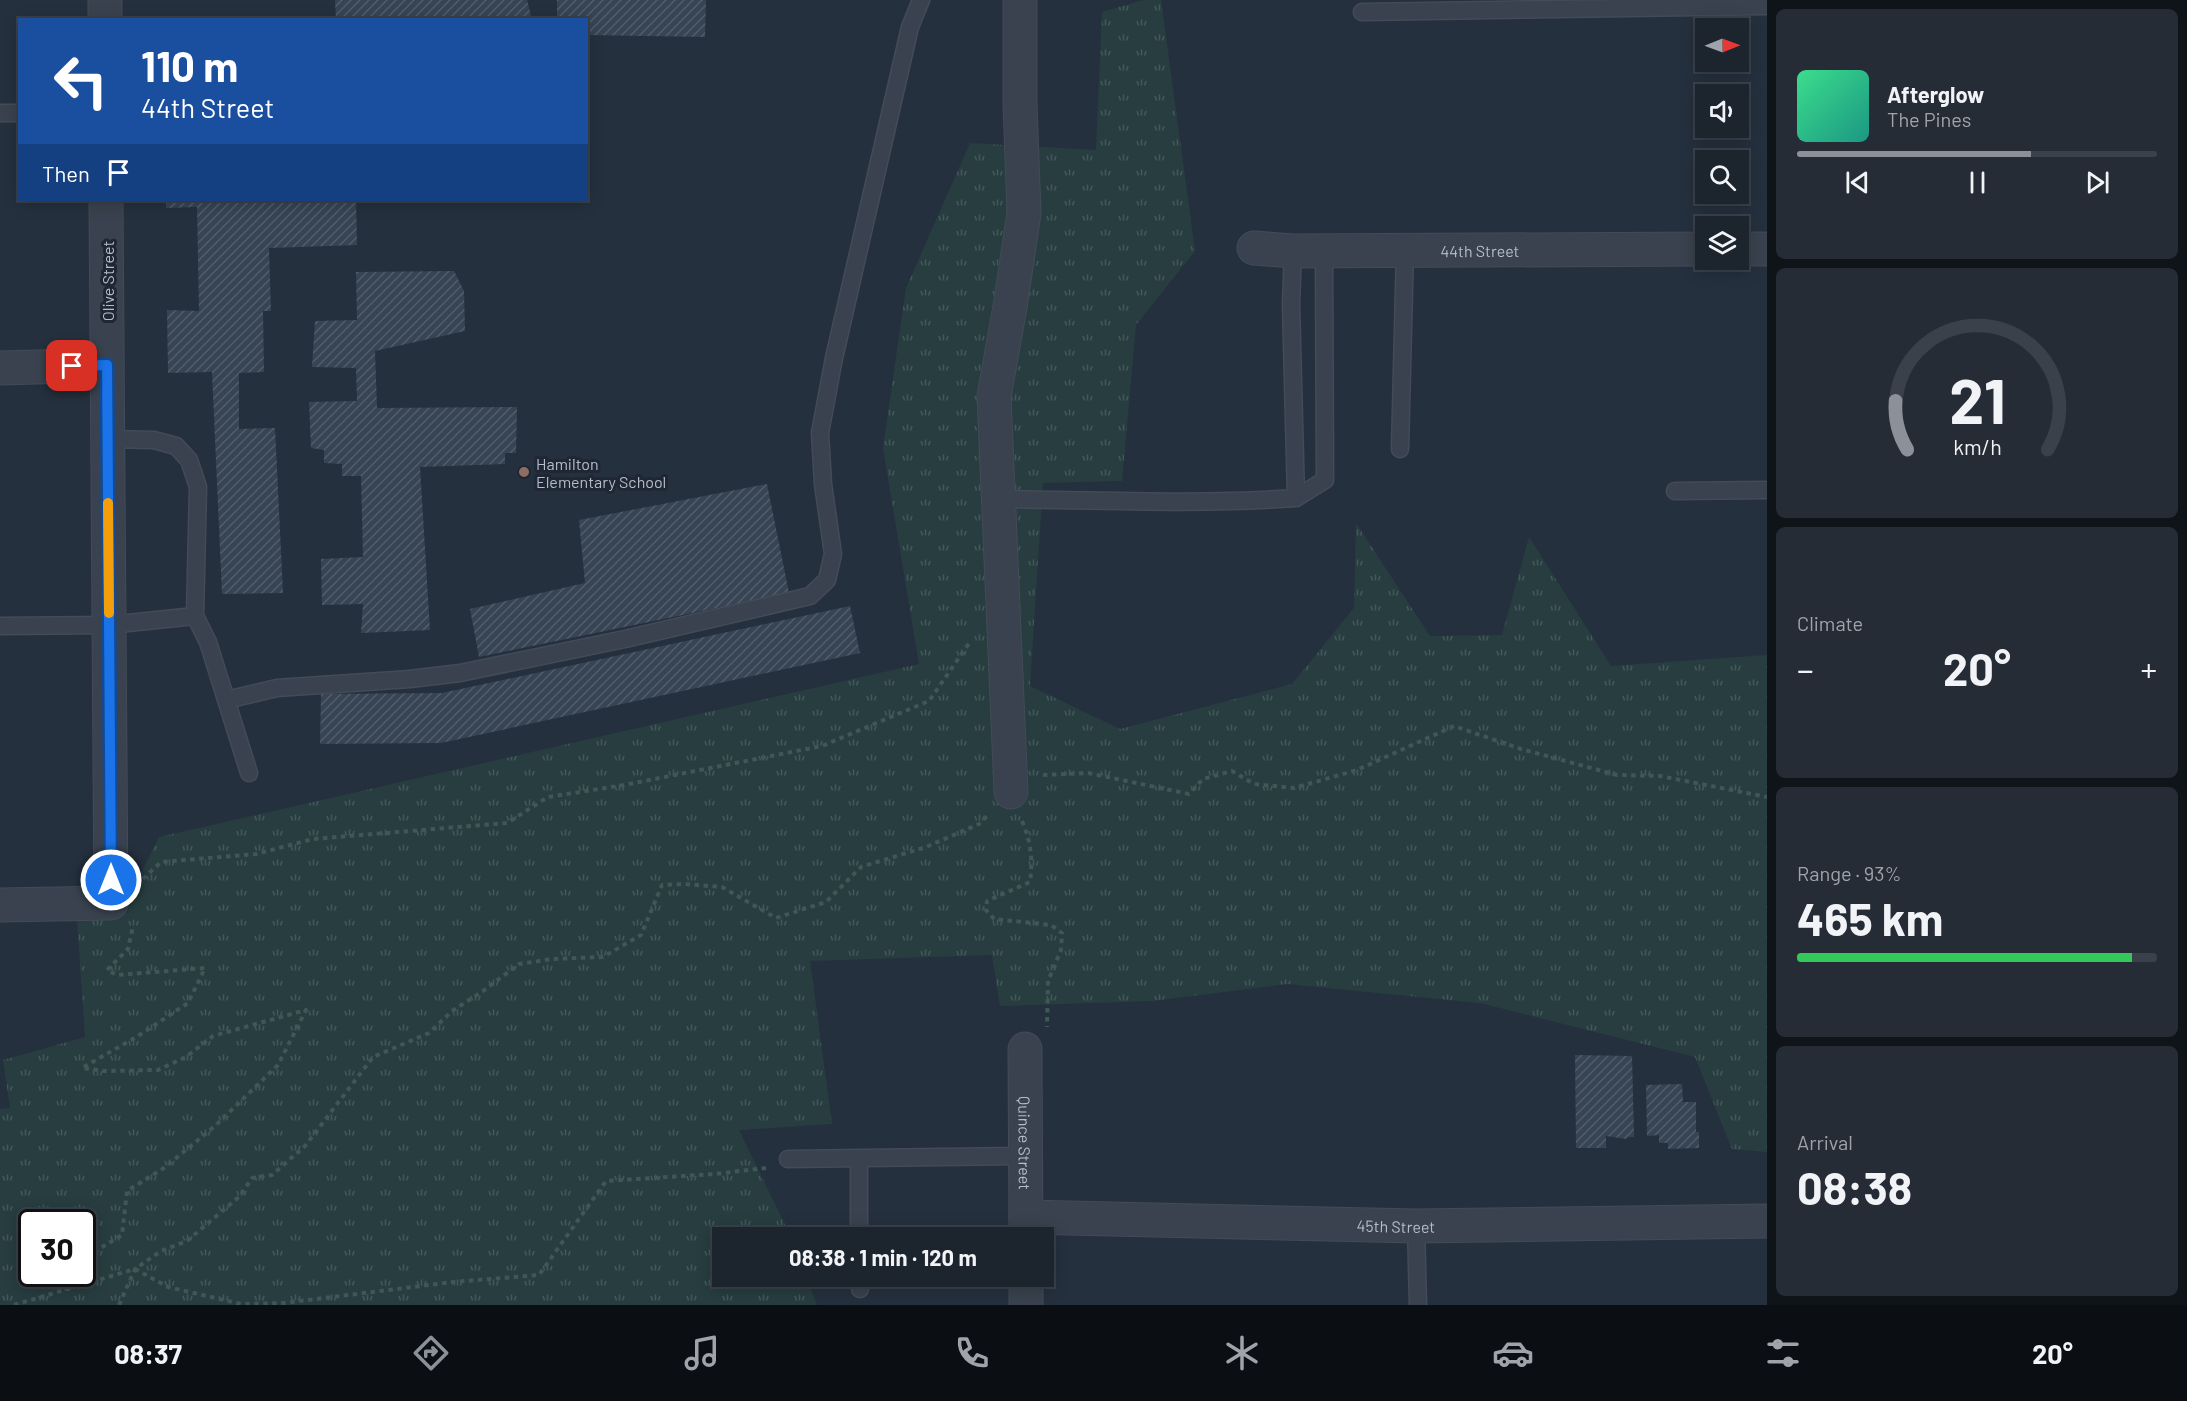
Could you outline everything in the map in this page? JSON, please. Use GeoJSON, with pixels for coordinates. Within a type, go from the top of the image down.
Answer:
{"type":"FeatureCollection","features":[{"type":"Feature","properties":{"kind":"street"},"geometry":{"type":"LineString","coordinates":[[105,0],[105,18]]}},
{"type":"Feature","properties":{"kind":"street"},"geometry":{"type":"LineString","coordinates":[[1011,792],[994,396],[1010,307],[1023,213],[1020,0]]}},
{"type":"Feature","properties":{"kind":"street","name":"Olive Street"},"geometry":{"type":"LineString","coordinates":[[106,201],[109,625],[122,914]]}},
{"type":"Feature","properties":{"kind":"street","name":"44th Street"},"geometry":{"type":"LineString","coordinates":[[1254,248],[1308,250],[1695,249]]}},
{"type":"Feature","properties":{"kind":"street"},"geometry":{"type":"LineString","coordinates":[[1749,249],[1767,249]]}},
{"type":"Feature","properties":{"kind":"street"},"geometry":{"type":"LineString","coordinates":[[0,368],[107,365]]}},
{"type":"Feature","properties":{"kind":"street"},"geometry":{"type":"LineString","coordinates":[[0,905],[122,914]]}},
{"type":"Feature","properties":{"kind":"street","name":"Quince Street"},"geometry":{"type":"LineString","coordinates":[[1026,1227],[1026,1156],[1036,1043]]}},
{"type":"Feature","properties":{"kind":"street","name":"45th Street"},"geometry":{"type":"LineString","coordinates":[[1026,1227],[1416,1226],[1767,1221]]}},
{"type":"Feature","properties":{"kind":"street"},"geometry":{"type":"LineString","coordinates":[[1026,1287],[1026,1305]]}},
{"type":"Feature","properties":{"kind":"lane"},"geometry":{"type":"LineString","coordinates":[[226,700],[277,688],[410,679],[491,668],[810,596],[827,580],[833,554],[823,484],[820,433],[834,358],[878,163],[910,27],[921,0]]}},
{"type":"Feature","properties":{"kind":"lane"},"geometry":{"type":"LineString","coordinates":[[1362,12],[1767,6]]}},
{"type":"Feature","properties":{"kind":"lane"},"geometry":{"type":"LineString","coordinates":[[0,113],[18,112]]}},
{"type":"Feature","properties":{"kind":"lane"},"geometry":{"type":"LineString","coordinates":[[1400,449],[1405,249]]}},
{"type":"Feature","properties":{"kind":"lane"},"geometry":{"type":"LineString","coordinates":[[1296,498],[1291,304],[1308,250]]}},
{"type":"Feature","properties":{"kind":"lane"},"geometry":{"type":"LineString","coordinates":[[997,500],[1264,500],[1296,498],[1325,480],[1308,250]]}},
{"type":"Feature","properties":{"kind":"lane"},"geometry":{"type":"LineString","coordinates":[[108,439],[154,440],[176,446],[189,460],[198,487],[195,616],[208,642],[249,773]]}},
{"type":"Feature","properties":{"kind":"lane"},"geometry":{"type":"LineString","coordinates":[[1675,491],[1767,490]]}},
{"type":"Feature","properties":{"kind":"lane"},"geometry":{"type":"LineString","coordinates":[[0,626],[109,625],[195,616]]}},
{"type":"Feature","properties":{"kind":"lane"},"geometry":{"type":"LineString","coordinates":[[788,1160],[1026,1156]]}},
{"type":"Feature","properties":{"kind":"lane"},"geometry":{"type":"LineString","coordinates":[[859,1158],[859,1227]]}},
{"type":"Feature","properties":{"kind":"lane"},"geometry":{"type":"LineString","coordinates":[[1416,1226],[1418,1305]]}},
{"type":"Feature","properties":{"kind":"path"},"geometry":{"type":"LineString","coordinates":[[140,881],[161,862],[256,854],[313,839],[507,823],[548,797],[624,786],[822,746],[929,701],[969,645],[973,634]]}},
{"type":"Feature","properties":{"kind":"path"},"geometry":{"type":"LineString","coordinates":[[14,1305],[135,1269],[161,1251],[187,1241],[240,1196],[252,1178],[272,1175],[305,1146],[373,1057],[429,1033],[452,1011],[519,964],[552,959],[603,957],[632,941],[641,935],[662,885],[722,887],[776,918],[826,902],[861,867],[926,847],[979,824],[1011,792],[1044,775],[1088,773],[1189,794],[1203,779],[1232,771],[1254,784],[1294,788],[1357,770],[1454,726],[1521,749],[1617,775],[1660,776],[1767,797]]}},
{"type":"Feature","properties":{"kind":"path"},"geometry":{"type":"LineString","coordinates":[[1011,792],[1028,835],[1033,861],[1030,882],[987,901],[986,910],[994,919],[1051,925],[1062,933],[1062,950],[1048,981],[1036,1043]]}},
{"type":"Feature","properties":{"kind":"path"},"geometry":{"type":"LineString","coordinates":[[96,1251],[122,1235],[127,1191],[164,1168],[215,1126],[279,1065],[306,1010],[213,1036],[186,1057],[158,1070],[105,1071],[82,1068],[138,1036],[188,1003],[205,968],[117,975],[107,970],[128,949],[122,914]]}},
{"type":"Feature","properties":{"kind":"path"},"geometry":{"type":"LineString","coordinates":[[135,1269],[168,1287],[241,1304],[284,1303],[453,1282],[539,1275],[606,1181],[756,1170],[779,1167],[788,1160]]}},
{"type":"Feature","properties":{"kind":"path"},"geometry":{"type":"LineString","coordinates":[[118,1305],[135,1269]]}},
{"type":"Feature","properties":{"kind":"green space"},"geometry":{"type":"Polygon","coordinates":[[[1143,0],[1161,0],[1195,251],[1136,325],[1122,481],[1043,483],[1030,686],[1120,729],[1292,684],[1354,608],[1356,523],[1430,636],[1502,635],[1529,537],[1611,666],[1767,655],[1767,1152],[1732,1149],[1695,1057],[1480,1003],[1287,984],[1152,1001],[1000,1006],[992,955],[810,961],[832,1124],[739,1130],[786,1227],[712,1227],[712,1287],[810,1287],[817,1305],[0,1305],[0,1109],[10,1108],[3,1060],[85,1037],[77,919],[119,917],[159,837],[919,664],[883,448],[906,288],[970,143],[1096,150],[1102,12],[1143,0]]]}},
{"type":"Feature","properties":{"kind":"building"},"geometry":{"type":"Polygon","coordinates":[[[335,0],[527,0],[532,18],[336,18],[335,0]]]}},
{"type":"Feature","properties":{"kind":"building"},"geometry":{"type":"Polygon","coordinates":[[[557,0],[706,0],[705,37],[588,35],[588,18],[557,18],[557,0]]]}},
{"type":"Feature","properties":{"kind":"building"},"geometry":{"type":"Polygon","coordinates":[[[166,201],[356,201],[357,245],[269,248],[271,311],[263,311],[264,372],[239,373],[239,429],[275,428],[283,593],[222,594],[212,372],[168,373],[167,310],[199,311],[197,207],[166,208],[166,201]]]}},
{"type":"Feature","properties":{"kind":"building"},"geometry":{"type":"Polygon","coordinates":[[[454,271],[464,291],[465,331],[375,351],[377,408],[517,407],[516,453],[505,453],[505,464],[420,467],[430,630],[361,633],[363,604],[322,605],[321,559],[363,557],[361,476],[342,476],[342,464],[324,463],[324,450],[311,448],[309,402],[357,401],[356,368],[312,367],[315,321],[357,320],[356,272],[454,271]]]}},
{"type":"Feature","properties":{"kind":"building"},"geometry":{"type":"Polygon","coordinates":[[[767,484],[789,593],[479,657],[470,609],[585,583],[579,520],[767,484]]]}},
{"type":"Feature","properties":{"kind":"building"},"geometry":{"type":"Polygon","coordinates":[[[850,606],[860,653],[441,743],[320,744],[321,694],[442,693],[850,606]]]}},
{"type":"Feature","properties":{"kind":"building"},"geometry":{"type":"Polygon","coordinates":[[[1575,1055],[1632,1056],[1634,1137],[1627,1137],[1627,1139],[1606,1136],[1606,1148],[1576,1148],[1575,1055]]]}},
{"type":"Feature","properties":{"kind":"building"},"geometry":{"type":"Polygon","coordinates":[[[1682,1084],[1683,1102],[1696,1102],[1696,1132],[1699,1132],[1699,1148],[1668,1149],[1668,1143],[1659,1143],[1659,1135],[1647,1136],[1646,1085],[1682,1084]]]}},
{"type":"Feature","properties":{"kind":"slow traffic"},"geometry":{"type":"LineString","coordinates":[[108,503],[109,613]]}},
{"type":"Feature","properties":{"kind":"place","name":"Hamilton Elementary School"},"geometry":{"type":"Point","coordinates":[524,472]}},
{"type":"Feature","properties":{"kind":"route"},"geometry":{"type":"LineString","coordinates":[[72,366],[107,365],[111,880]]}}]}
